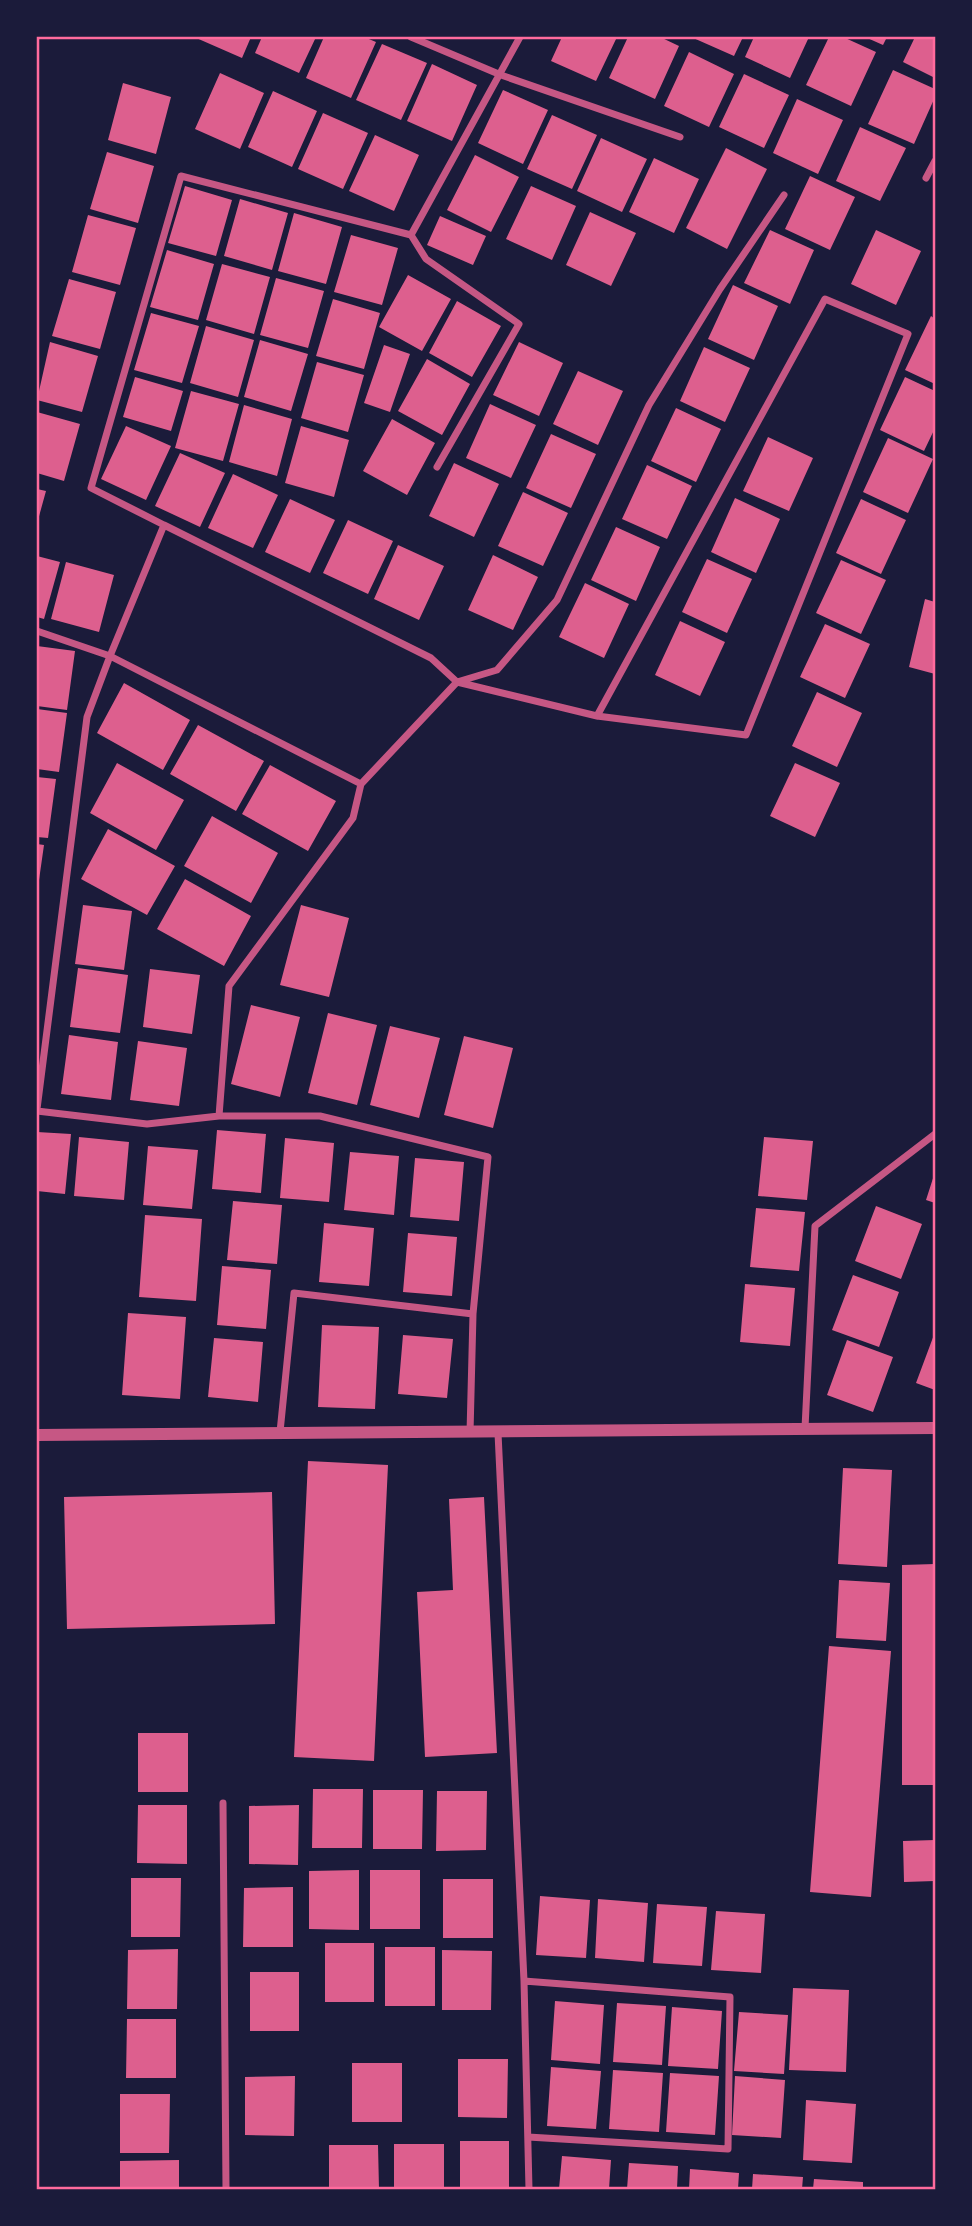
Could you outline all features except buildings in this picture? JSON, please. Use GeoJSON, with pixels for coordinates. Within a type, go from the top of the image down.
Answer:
{"type":"FeatureCollection","features":[{"type":"Feature","properties":{"kind":"street"},"geometry":{"type":"LineString","coordinates":[[411,37],[501,75],[680,137]]}},
{"type":"Feature","properties":{"kind":"street"},"geometry":{"type":"LineString","coordinates":[[411,235],[520,37]]}},
{"type":"Feature","properties":{"kind":"street"},"geometry":{"type":"LineString","coordinates":[[926,178],[935,161]]}},
{"type":"Feature","properties":{"kind":"street"},"geometry":{"type":"LineString","coordinates":[[437,467],[519,324],[426,259],[411,235],[181,176],[91,488],[430,658],[457,682],[597,716],[746,735],[908,334],[824,299],[597,716]]}},
{"type":"Feature","properties":{"kind":"street"},"geometry":{"type":"LineString","coordinates":[[219,1116],[229,986],[353,818],[361,784],[457,682],[497,670],[556,600],[649,405],[720,289],[784,195]]}},
{"type":"Feature","properties":{"kind":"street"},"geometry":{"type":"LineString","coordinates":[[164,525],[87,717],[37,1110],[147,1124],[219,1116],[320,1116],[488,1157],[473,1314],[470,1433]]}},
{"type":"Feature","properties":{"kind":"street"},"geometry":{"type":"LineString","coordinates":[[37,631],[110,656],[361,784]]}},
{"type":"Feature","properties":{"kind":"street"},"geometry":{"type":"LineString","coordinates":[[805,1428],[815,1226],[935,1134]]}},
{"type":"Feature","properties":{"kind":"street"},"geometry":{"type":"LineString","coordinates":[[280,1433],[295,1293],[473,1314]]}},
{"type":"Feature","properties":{"kind":"street"},"geometry":{"type":"LineString","coordinates":[[37,1435],[935,1428]]}},
{"type":"Feature","properties":{"kind":"street"},"geometry":{"type":"LineString","coordinates":[[498,1433],[524,1981],[523,2038],[529,2189]]}},
{"type":"Feature","properties":{"kind":"street"},"geometry":{"type":"LineString","coordinates":[[223,1803],[226,2189]]}},
{"type":"Feature","properties":{"kind":"street"},"geometry":{"type":"LineString","coordinates":[[524,1981],[730,1997],[728,2149],[528,2137]]}}]}
